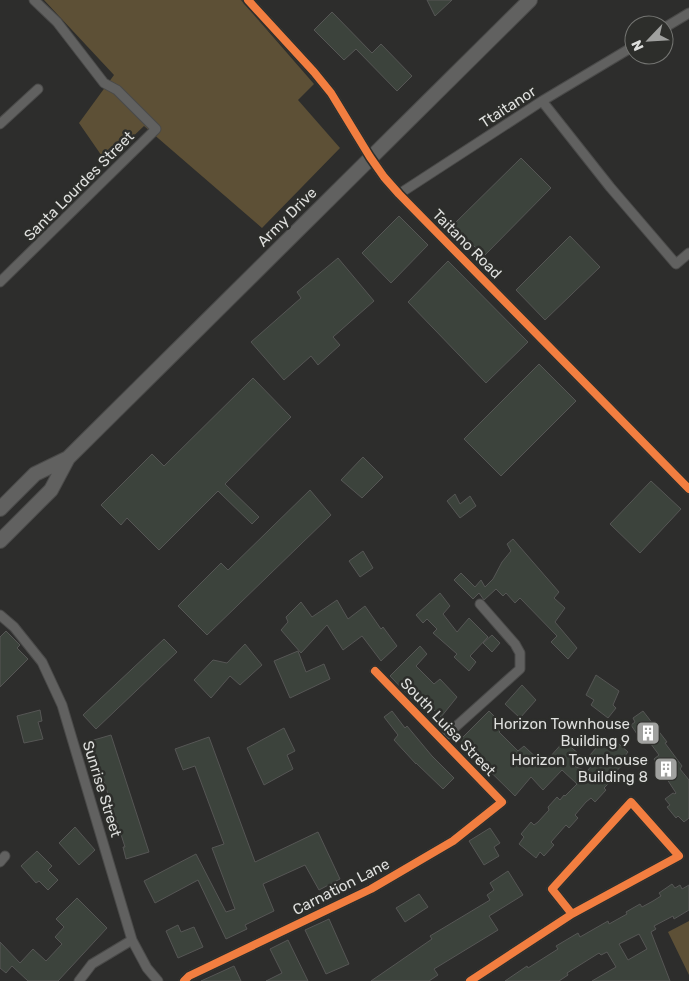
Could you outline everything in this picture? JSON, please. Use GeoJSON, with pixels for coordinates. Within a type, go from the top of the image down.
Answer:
{"type":"FeatureCollection","features":[{"type":"Feature","properties":{"kind":"main road","name":"Army Drive"},"geometry":{"type":"LineString","coordinates":[[0,541],[51,490],[68,458],[530,0]]}},
{"type":"Feature","properties":{"kind":"main road","name":"Army Drive"},"geometry":{"type":"LineString","coordinates":[[0,509],[35,474],[68,458]]}},
{"type":"Feature","properties":{"kind":"street","name":"Santa Lourdes Street"},"geometry":{"type":"LineString","coordinates":[[0,282],[156,129],[121,94],[104,83],[57,22],[34,0]]}},
{"type":"Feature","properties":{"kind":"street","name":"Taitano Road"},"geometry":{"type":"LineString","coordinates":[[248,0],[331,92],[370,157],[399,194],[689,489]]}},
{"type":"Feature","properties":{"kind":"street"},"geometry":{"type":"LineString","coordinates":[[674,23],[688,15]]}},
{"type":"Feature","properties":{"kind":"street","name":"Ttaitanor"},"geometry":{"type":"LineString","coordinates":[[399,194],[542,100],[624,52]]}},
{"type":"Feature","properties":{"kind":"street"},"geometry":{"type":"LineString","coordinates":[[0,124],[38,88]]}},
{"type":"Feature","properties":{"kind":"street"},"geometry":{"type":"LineString","coordinates":[[542,100],[610,187],[676,264],[689,253]]}},
{"type":"Feature","properties":{"kind":"street"},"geometry":{"type":"LineString","coordinates":[[442,739],[520,669],[520,653],[515,644],[480,604]]}},
{"type":"Feature","properties":{"kind":"street","name":"Sunrise Street"},"geometry":{"type":"LineString","coordinates":[[0,615],[14,627],[42,662],[62,705],[132,940],[147,968],[158,981]]}},
{"type":"Feature","properties":{"kind":"street","name":"South Luisa Street"},"geometry":{"type":"LineString","coordinates":[[375,670],[502,802]]}},
{"type":"Feature","properties":{"kind":"street","name":"Carnation Lane"},"geometry":{"type":"LineString","coordinates":[[184,981],[189,976],[371,889],[453,841],[502,802]]}},
{"type":"Feature","properties":{"kind":"street"},"geometry":{"type":"LineString","coordinates":[[470,981],[575,912],[679,856],[631,802],[552,889],[575,912]]}},
{"type":"Feature","properties":{"kind":"street"},"geometry":{"type":"LineString","coordinates":[[78,981],[92,964],[132,940]]}},
{"type":"Feature","properties":{"kind":"shaded area"},"geometry":{"type":"Polygon","coordinates":[[[44,0],[241,0],[314,84],[298,100],[340,148],[262,228],[144,126],[106,162],[79,123],[114,75],[44,0]]]}},
{"type":"Feature","properties":{"kind":"shaded area"},"geometry":{"type":"Polygon","coordinates":[[[689,921],[689,975],[668,932],[689,921]]]}},
{"type":"Feature","properties":{"kind":"building"},"geometry":{"type":"Polygon","coordinates":[[[427,0],[452,0],[435,16],[427,0]]]}},
{"type":"Feature","properties":{"kind":"building"},"geometry":{"type":"Polygon","coordinates":[[[332,12],[372,53],[381,44],[412,76],[397,91],[356,49],[344,60],[314,30],[332,12]]]}},
{"type":"Feature","properties":{"kind":"building"},"geometry":{"type":"Polygon","coordinates":[[[521,158],[551,188],[484,256],[453,225],[521,158]]]}},
{"type":"Feature","properties":{"kind":"building"},"geometry":{"type":"Polygon","coordinates":[[[399,216],[428,245],[391,283],[362,253],[399,216]]]}},
{"type":"Feature","properties":{"kind":"building"},"geometry":{"type":"Polygon","coordinates":[[[570,236],[600,267],[545,320],[516,290],[570,236]]]}},
{"type":"Feature","properties":{"kind":"building"},"geometry":{"type":"Polygon","coordinates":[[[338,258],[374,301],[333,337],[340,345],[318,365],[311,356],[284,380],[251,342],[301,298],[297,292],[338,258]]]}},
{"type":"Feature","properties":{"kind":"building"},"geometry":{"type":"Polygon","coordinates":[[[448,261],[528,342],[486,383],[408,302],[448,261]]]}},
{"type":"Feature","properties":{"kind":"building"},"geometry":{"type":"Polygon","coordinates":[[[539,364],[576,401],[501,476],[464,439],[539,364]]]}},
{"type":"Feature","properties":{"kind":"building"},"geometry":{"type":"Polygon","coordinates":[[[253,378],[291,417],[225,484],[259,517],[252,524],[218,491],[159,550],[127,518],[121,525],[101,505],[152,454],[164,466],[253,378]]]}},
{"type":"Feature","properties":{"kind":"building"},"geometry":{"type":"Polygon","coordinates":[[[363,457],[383,477],[362,498],[341,480],[363,457]]]}},
{"type":"Feature","properties":{"kind":"building"},"geometry":{"type":"Polygon","coordinates":[[[651,481],[681,509],[640,553],[610,524],[651,481]]]}},
{"type":"Feature","properties":{"kind":"building"},"geometry":{"type":"Polygon","coordinates":[[[310,490],[331,515],[207,635],[178,606],[221,563],[228,570],[310,490]]]}},
{"type":"Feature","properties":{"kind":"building"},"geometry":{"type":"Polygon","coordinates":[[[455,494],[460,504],[470,496],[476,506],[460,518],[447,501],[455,494]]]}},
{"type":"Feature","properties":{"kind":"building"},"geometry":{"type":"Polygon","coordinates":[[[513,539],[559,592],[554,598],[565,608],[555,622],[577,648],[568,659],[551,642],[557,636],[520,598],[515,603],[506,593],[503,596],[496,589],[484,600],[479,593],[473,599],[454,580],[461,573],[475,587],[481,580],[485,587],[493,579],[502,562],[511,551],[507,544],[513,539]]]}},
{"type":"Feature","properties":{"kind":"building"},"geometry":{"type":"Polygon","coordinates":[[[363,551],[373,568],[360,577],[349,561],[363,551]]]}},
{"type":"Feature","properties":{"kind":"building"},"geometry":{"type":"Polygon","coordinates":[[[440,593],[450,606],[443,614],[457,632],[469,618],[488,637],[470,656],[476,662],[469,671],[454,657],[457,654],[433,633],[437,629],[427,619],[423,623],[416,615],[440,593]]]}},
{"type":"Feature","properties":{"kind":"building"},"geometry":{"type":"Polygon","coordinates":[[[337,600],[348,619],[365,606],[381,629],[383,627],[397,646],[381,661],[362,636],[343,650],[327,625],[301,653],[281,630],[288,622],[286,617],[301,602],[312,617],[337,600]]]}},
{"type":"Feature","properties":{"kind":"building"},"geometry":{"type":"Polygon","coordinates":[[[6,631],[20,645],[17,648],[28,659],[0,687],[0,637],[6,631]]]}},
{"type":"Feature","properties":{"kind":"building"},"geometry":{"type":"Polygon","coordinates":[[[492,635],[500,643],[492,652],[483,643],[492,635]]]}},
{"type":"Feature","properties":{"kind":"building"},"geometry":{"type":"Polygon","coordinates":[[[164,639],[177,652],[96,729],[83,715],[164,639]]]}},
{"type":"Feature","properties":{"kind":"building"},"geometry":{"type":"Polygon","coordinates":[[[245,644],[262,665],[240,685],[230,676],[211,698],[194,680],[213,660],[227,663],[245,644]]]}},
{"type":"Feature","properties":{"kind":"building"},"geometry":{"type":"Polygon","coordinates":[[[420,646],[427,654],[416,666],[434,684],[440,679],[457,697],[441,717],[418,694],[413,700],[390,676],[420,646]]]}},
{"type":"Feature","properties":{"kind":"building"},"geometry":{"type":"Polygon","coordinates":[[[298,651],[306,672],[324,664],[330,679],[290,698],[274,661],[298,651]]]}},
{"type":"Feature","properties":{"kind":"building"},"geometry":{"type":"Polygon","coordinates":[[[596,675],[619,691],[613,705],[616,708],[608,718],[591,705],[594,700],[586,695],[596,675]]]}},
{"type":"Feature","properties":{"kind":"building"},"geometry":{"type":"Polygon","coordinates":[[[522,685],[536,700],[520,718],[505,704],[522,685]]]}},
{"type":"Feature","properties":{"kind":"building"},"geometry":{"type":"Polygon","coordinates":[[[40,710],[42,721],[38,722],[43,739],[24,743],[17,716],[40,710]]]}},
{"type":"Feature","properties":{"kind":"building"},"geometry":{"type":"Polygon","coordinates":[[[392,711],[405,728],[407,726],[432,756],[454,778],[443,789],[394,740],[398,735],[384,717],[392,711]]]}},
{"type":"Feature","properties":{"kind":"building"},"geometry":{"type":"Polygon","coordinates":[[[489,711],[504,726],[499,732],[518,751],[524,746],[543,764],[549,758],[548,756],[550,757],[564,741],[580,755],[571,765],[587,771],[596,761],[590,755],[604,739],[607,741],[611,737],[628,752],[624,757],[627,760],[607,781],[609,783],[604,788],[606,790],[595,802],[591,798],[586,802],[575,815],[578,818],[569,828],[566,825],[551,842],[554,845],[544,856],[540,852],[536,858],[519,844],[524,837],[521,834],[531,822],[534,825],[538,822],[557,797],[560,800],[577,784],[562,770],[543,790],[531,777],[515,796],[459,741],[489,711]]]}},
{"type":"Feature","properties":{"kind":"building"},"geometry":{"type":"Polygon","coordinates":[[[643,711],[667,742],[665,743],[682,766],[680,769],[689,780],[689,818],[684,822],[678,816],[676,818],[667,807],[670,805],[665,799],[676,793],[654,759],[659,755],[648,740],[643,743],[631,725],[635,722],[633,718],[643,711]]]}},
{"type":"Feature","properties":{"kind":"building"},"geometry":{"type":"Polygon","coordinates":[[[284,728],[295,751],[287,755],[293,769],[264,785],[247,748],[284,728]]]}},
{"type":"Feature","properties":{"kind":"building"},"geometry":{"type":"Polygon","coordinates":[[[111,735],[149,852],[126,859],[123,847],[125,847],[94,750],[90,751],[87,742],[111,735]]]}},
{"type":"Feature","properties":{"kind":"building"},"geometry":{"type":"Polygon","coordinates":[[[209,737],[255,862],[318,832],[340,879],[319,890],[305,865],[263,884],[274,911],[245,925],[247,929],[226,939],[198,880],[155,903],[144,881],[196,854],[226,912],[235,909],[212,848],[224,844],[195,766],[183,770],[175,749],[209,737]]]}},
{"type":"Feature","properties":{"kind":"building"},"geometry":{"type":"Polygon","coordinates":[[[75,827],[95,850],[79,865],[59,843],[75,827]]]}},
{"type":"Feature","properties":{"kind":"building"},"geometry":{"type":"Polygon","coordinates":[[[490,828],[500,843],[494,847],[499,856],[484,865],[469,841],[490,828]]]}},
{"type":"Feature","properties":{"kind":"building"},"geometry":{"type":"Polygon","coordinates":[[[37,851],[52,866],[48,870],[58,880],[48,890],[39,881],[36,883],[21,866],[37,851]]]}},
{"type":"Feature","properties":{"kind":"building"},"geometry":{"type":"Polygon","coordinates":[[[508,871],[523,895],[489,916],[498,930],[434,969],[438,975],[429,981],[371,981],[432,939],[430,936],[490,900],[487,895],[494,890],[490,883],[508,871]]]}},
{"type":"Feature","properties":{"kind":"building"},"geometry":{"type":"Polygon","coordinates":[[[672,884],[675,888],[680,885],[682,889],[689,885],[689,910],[674,919],[673,916],[654,926],[656,929],[651,932],[670,981],[592,981],[616,967],[607,952],[601,955],[599,953],[567,973],[568,975],[559,981],[505,981],[558,949],[556,946],[578,933],[580,937],[608,921],[609,924],[640,904],[642,907],[653,901],[661,896],[659,893],[672,884]],[[639,934],[619,944],[628,960],[647,949],[639,934]]]}},
{"type":"Feature","properties":{"kind":"building"},"geometry":{"type":"Polygon","coordinates":[[[419,894],[428,907],[405,922],[396,908],[419,894]]]}},
{"type":"Feature","properties":{"kind":"building"},"geometry":{"type":"Polygon","coordinates":[[[77,898],[107,928],[58,981],[28,981],[12,966],[6,973],[0,968],[0,942],[20,963],[33,949],[46,961],[62,944],[55,937],[64,927],[56,919],[77,898]]]}},
{"type":"Feature","properties":{"kind":"building"},"geometry":{"type":"Polygon","coordinates":[[[329,919],[349,964],[326,974],[305,930],[329,919]]]}},
{"type":"Feature","properties":{"kind":"building"},"geometry":{"type":"Polygon","coordinates":[[[178,925],[181,932],[194,927],[203,947],[178,958],[166,931],[178,925]]]}},
{"type":"Feature","properties":{"kind":"building"},"geometry":{"type":"Polygon","coordinates":[[[288,940],[308,981],[266,981],[282,973],[270,949],[288,940]]]}},
{"type":"Feature","properties":{"kind":"building"},"geometry":{"type":"Polygon","coordinates":[[[234,966],[241,981],[201,981],[234,966]]]}},
{"type":"Feature","properties":{"kind":"cycle path"},"geometry":{"type":"LineString","coordinates":[[248,0],[331,93],[370,157],[399,194],[689,489]]}},
{"type":"Feature","properties":{"kind":"cycle path"},"geometry":{"type":"LineString","coordinates":[[184,981],[189,976],[371,889],[453,841],[502,802],[375,671]]}},
{"type":"Feature","properties":{"kind":"cycle path"},"geometry":{"type":"LineString","coordinates":[[470,981],[572,914],[679,856],[631,802],[552,889],[572,914]]}},
{"type":"Feature","properties":{"kind":"place","name":"Horizon Townhouse Building 9"},"geometry":{"type":"Point","coordinates":[648,733]}},
{"type":"Feature","properties":{"kind":"place","name":"Horizon Townhouse Building 8"},"geometry":{"type":"Point","coordinates":[666,769]}}]}
